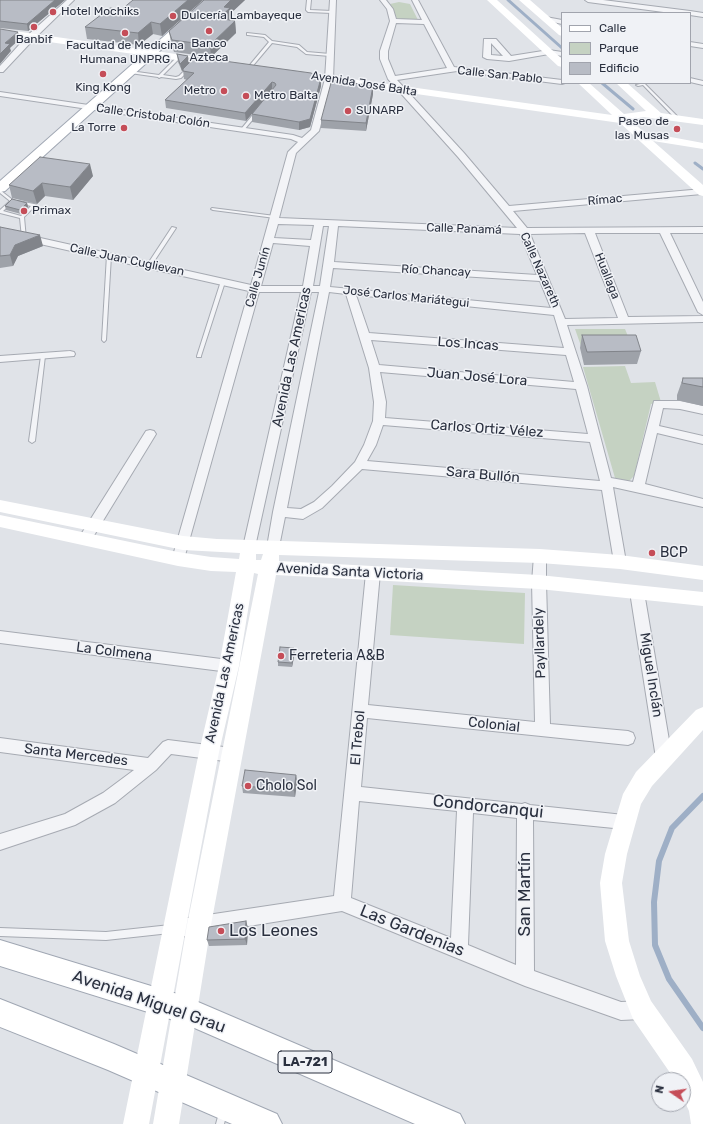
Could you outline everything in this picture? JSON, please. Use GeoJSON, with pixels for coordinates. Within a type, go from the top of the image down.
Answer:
{"type":"FeatureCollection","features":[{"type":"Feature","properties":{"kind":"main road"},"geometry":{"type":"LineString","coordinates":[[0,188],[86,106],[140,63],[202,0]]}},
{"type":"Feature","properties":{"kind":"main road"},"geometry":{"type":"LineString","coordinates":[[0,178],[140,63],[211,0]]}},
{"type":"Feature","properties":{"kind":"main road","name":"Avenida Miguel Grau"},"geometry":{"type":"LineString","coordinates":[[0,953],[172,1006],[450,1124]]}},
{"type":"Feature","properties":{"kind":"main road"},"geometry":{"type":"LineString","coordinates":[[0,1013],[173,1083],[222,1115],[267,1124]]}},
{"type":"Feature","properties":{"kind":"street"},"geometry":{"type":"LineString","coordinates":[[0,70],[31,37],[71,0]]}},
{"type":"Feature","properties":{"kind":"street","name":"Calle Junín"},"geometry":{"type":"LineString","coordinates":[[181,551],[269,240],[292,152],[315,131],[329,78],[333,0]]}},
{"type":"Feature","properties":{"kind":"street"},"geometry":{"type":"LineString","coordinates":[[383,0],[390,9],[393,21],[426,22]]}},
{"type":"Feature","properties":{"kind":"street"},"geometry":{"type":"LineString","coordinates":[[416,0],[451,69]]}},
{"type":"Feature","properties":{"kind":"street"},"geometry":{"type":"LineString","coordinates":[[492,0],[561,63]]}},
{"type":"Feature","properties":{"kind":"street"},"geometry":{"type":"LineString","coordinates":[[524,0],[561,32]]}},
{"type":"Feature","properties":{"kind":"street"},"geometry":{"type":"LineString","coordinates":[[588,0],[674,12]]}},
{"type":"Feature","properties":{"kind":"street"},"geometry":{"type":"LineString","coordinates":[[665,0],[674,12]]}},
{"type":"Feature","properties":{"kind":"street"},"geometry":{"type":"LineString","coordinates":[[691,14],[703,15]]}},
{"type":"Feature","properties":{"kind":"street"},"geometry":{"type":"LineString","coordinates":[[546,20],[561,22]]}},
{"type":"Feature","properties":{"kind":"street","name":"Calle Nazareth"},"geometry":{"type":"LineString","coordinates":[[393,21],[384,51],[384,59],[392,78],[508,209],[524,232],[560,317],[581,386],[606,484],[620,562]]}},
{"type":"Feature","properties":{"kind":"street"},"geometry":{"type":"LineString","coordinates":[[0,32],[31,37],[140,63],[179,57],[228,64]]}},
{"type":"Feature","properties":{"kind":"street"},"geometry":{"type":"LineString","coordinates":[[510,59],[493,41],[487,41],[486,58],[510,59],[549,52],[561,54]]}},
{"type":"Feature","properties":{"kind":"street"},"geometry":{"type":"LineString","coordinates":[[691,44],[703,46]]}},
{"type":"Feature","properties":{"kind":"street","name":"Calle San Pablo"},"geometry":{"type":"LineString","coordinates":[[392,78],[451,69],[561,82]]}},
{"type":"Feature","properties":{"kind":"street","name":"Avenida José Balta"},"geometry":{"type":"LineString","coordinates":[[282,72],[623,120],[638,115],[657,115],[703,122]]}},
{"type":"Feature","properties":{"kind":"street"},"geometry":{"type":"LineString","coordinates":[[691,80],[703,83]]}},
{"type":"Feature","properties":{"kind":"street"},"geometry":{"type":"LineString","coordinates":[[584,84],[702,192]]}},
{"type":"Feature","properties":{"kind":"street"},"geometry":{"type":"LineString","coordinates":[[635,86],[646,105],[657,115]]}},
{"type":"Feature","properties":{"kind":"street","name":"Calle Cristobal Colón"},"geometry":{"type":"LineString","coordinates":[[0,94],[243,129],[293,137],[304,142]]}},
{"type":"Feature","properties":{"kind":"street"},"geometry":{"type":"LineString","coordinates":[[639,135],[703,146]]}},
{"type":"Feature","properties":{"kind":"street","name":"Rímac"},"geometry":{"type":"LineString","coordinates":[[508,209],[702,192]]}},
{"type":"Feature","properties":{"kind":"street","name":"Calle Panamá"},"geometry":{"type":"LineString","coordinates":[[274,219],[334,225],[524,232],[703,230]]}},
{"type":"Feature","properties":{"kind":"street","name":"Avenida Las Americas"},"geometry":{"type":"LineString","coordinates":[[166,1124],[173,1083],[172,1006],[174,928],[209,752],[228,666],[248,557],[307,289],[319,224]]}},
{"type":"Feature","properties":{"kind":"street","name":"Avenida Las Americas"},"geometry":{"type":"LineString","coordinates":[[136,1124],[145,1071],[172,1006],[199,925],[279,512],[325,289],[334,225]]}},
{"type":"Feature","properties":{"kind":"street","name":"Huallaga"},"geometry":{"type":"LineString","coordinates":[[589,231],[624,321]]}},
{"type":"Feature","properties":{"kind":"street"},"geometry":{"type":"LineString","coordinates":[[664,231],[703,312]]}},
{"type":"Feature","properties":{"kind":"street","name":"Calle Juan Cuglievan"},"geometry":{"type":"LineString","coordinates":[[0,232],[254,289]]}},
{"type":"Feature","properties":{"kind":"street"},"geometry":{"type":"LineString","coordinates":[[269,240],[315,243]]}},
{"type":"Feature","properties":{"kind":"street","name":"Río Chancay"},"geometry":{"type":"LineString","coordinates":[[329,265],[543,278]]}},
{"type":"Feature","properties":{"kind":"street","name":"José Carlos Mariátegui"},"geometry":{"type":"LineString","coordinates":[[254,289],[325,289],[560,317],[624,321],[703,319]]}},
{"type":"Feature","properties":{"kind":"street"},"geometry":{"type":"LineString","coordinates":[[279,512],[303,514],[318,505],[336,489],[359,464],[370,445],[379,421],[380,402],[374,368],[350,292]]}},
{"type":"Feature","properties":{"kind":"street","name":"Los Incas"},"geometry":{"type":"LineString","coordinates":[[365,336],[570,352]]}},
{"type":"Feature","properties":{"kind":"street"},"geometry":{"type":"LineString","coordinates":[[0,359],[70,354]]}},
{"type":"Feature","properties":{"kind":"street","name":"Juan José Lora"},"geometry":{"type":"LineString","coordinates":[[374,368],[581,386]]}},
{"type":"Feature","properties":{"kind":"street"},"geometry":{"type":"LineString","coordinates":[[638,487],[658,404],[680,405],[703,410]]}},
{"type":"Feature","properties":{"kind":"street","name":"Carlos Ortiz Vélez"},"geometry":{"type":"LineString","coordinates":[[379,421],[594,438]]}},
{"type":"Feature","properties":{"kind":"street"},"geometry":{"type":"LineString","coordinates":[[652,428],[703,440]]}},
{"type":"Feature","properties":{"kind":"street"},"geometry":{"type":"LineString","coordinates":[[89,532],[150,434]]}},
{"type":"Feature","properties":{"kind":"street","name":"Sara Bullón"},"geometry":{"type":"LineString","coordinates":[[359,464],[638,487],[703,503]]}},
{"type":"Feature","properties":{"kind":"street","name":"Avenida Santa Victoria"},"geometry":{"type":"LineString","coordinates":[[0,506],[89,532],[181,551],[211,564],[248,557],[540,556],[620,562],[703,573]]}},
{"type":"Feature","properties":{"kind":"street","name":"Avenida Santa Victoria"},"geometry":{"type":"LineString","coordinates":[[0,521],[89,532]]}},
{"type":"Feature","properties":{"kind":"street","name":"Payllardely"},"geometry":{"type":"LineString","coordinates":[[540,556],[539,582],[543,730]]}},
{"type":"Feature","properties":{"kind":"street","name":"Avenida Santa Victoria"},"geometry":{"type":"LineString","coordinates":[[271,558],[373,574],[539,582],[703,599]]}},
{"type":"Feature","properties":{"kind":"street","name":"El Trebol"},"geometry":{"type":"LineString","coordinates":[[342,903],[373,574]]}},
{"type":"Feature","properties":{"kind":"street","name":"Miguel Inclán"},"geometry":{"type":"LineString","coordinates":[[637,592],[664,758]]}},
{"type":"Feature","properties":{"kind":"street","name":"La Colmena"},"geometry":{"type":"LineString","coordinates":[[0,637],[228,666]]}},
{"type":"Feature","properties":{"kind":"street","name":"Colonial"},"geometry":{"type":"LineString","coordinates":[[360,711],[628,738]]}},
{"type":"Feature","properties":{"kind":"street"},"geometry":{"type":"LineString","coordinates":[[703,716],[644,779],[631,801],[616,854],[611,883],[617,941],[628,976],[642,1010],[683,1068],[702,1110],[703,1120]]}},
{"type":"Feature","properties":{"kind":"street","name":"Santa Mercedes"},"geometry":{"type":"LineString","coordinates":[[0,746],[151,765]]}},
{"type":"Feature","properties":{"kind":"street"},"geometry":{"type":"LineString","coordinates":[[0,842],[69,820],[109,798],[151,765],[168,747],[232,755]]}},
{"type":"Feature","properties":{"kind":"street","name":"Condorcanqui"},"geometry":{"type":"LineString","coordinates":[[352,793],[525,810],[624,822]]}},
{"type":"Feature","properties":{"kind":"street"},"geometry":{"type":"LineString","coordinates":[[459,949],[465,805]]}},
{"type":"Feature","properties":{"kind":"street","name":"San Martín"},"geometry":{"type":"LineString","coordinates":[[525,810],[525,977]]}},
{"type":"Feature","properties":{"kind":"street","name":"Las Gardenias"},"geometry":{"type":"LineString","coordinates":[[174,928],[342,903],[459,949],[525,977],[620,1011],[642,1010]]}},
{"type":"Feature","properties":{"kind":"lane"},"geometry":{"type":"LineString","coordinates":[[309,0],[309,11],[332,12]]}},
{"type":"Feature","properties":{"kind":"lane"},"geometry":{"type":"LineString","coordinates":[[248,34],[265,36],[271,42],[298,46],[306,53],[330,55]]}},
{"type":"Feature","properties":{"kind":"lane"},"geometry":{"type":"LineString","coordinates":[[250,67],[271,42]]}},
{"type":"Feature","properties":{"kind":"lane"},"geometry":{"type":"LineString","coordinates":[[159,77],[179,57]]}},
{"type":"Feature","properties":{"kind":"lane"},"geometry":{"type":"LineString","coordinates":[[140,63],[159,77],[176,78],[180,77],[197,60]]}},
{"type":"Feature","properties":{"kind":"lane"},"geometry":{"type":"LineString","coordinates":[[635,86],[644,84],[676,118]]}},
{"type":"Feature","properties":{"kind":"lane"},"geometry":{"type":"LineString","coordinates":[[646,105],[658,98]]}},
{"type":"Feature","properties":{"kind":"lane"},"geometry":{"type":"LineString","coordinates":[[243,129],[258,111]]}},
{"type":"Feature","properties":{"kind":"lane"},"geometry":{"type":"LineString","coordinates":[[0,191],[12,201],[34,205],[22,217]]}},
{"type":"Feature","properties":{"kind":"lane"},"geometry":{"type":"LineString","coordinates":[[0,212],[12,201]]}},
{"type":"Feature","properties":{"kind":"lane"},"geometry":{"type":"LineString","coordinates":[[213,209],[274,219]]}},
{"type":"Feature","properties":{"kind":"lane"},"geometry":{"type":"LineString","coordinates":[[0,212],[22,217]]}},
{"type":"Feature","properties":{"kind":"lane"},"geometry":{"type":"LineString","coordinates":[[0,216],[6,213]]}},
{"type":"Feature","properties":{"kind":"lane"},"geometry":{"type":"LineString","coordinates":[[22,217],[24,238]]}},
{"type":"Feature","properties":{"kind":"lane"},"geometry":{"type":"LineString","coordinates":[[149,265],[174,228]]}},
{"type":"Feature","properties":{"kind":"lane"},"geometry":{"type":"LineString","coordinates":[[104,340],[109,256]]}},
{"type":"Feature","properties":{"kind":"lane"},"geometry":{"type":"LineString","coordinates":[[199,356],[223,282]]}},
{"type":"Feature","properties":{"kind":"lane"},"geometry":{"type":"LineString","coordinates":[[32,441],[43,356]]}},
{"type":"Feature","properties":{"kind":"lane"},"geometry":{"type":"LineString","coordinates":[[0,932],[106,936],[174,928]]}},
{"type":"Feature","properties":{"kind":"green space"},"geometry":{"type":"Polygon","coordinates":[[[399,2],[410,4],[418,20],[397,19],[390,4],[399,2]]]}},
{"type":"Feature","properties":{"kind":"green space"},"geometry":{"type":"Polygon","coordinates":[[[575,329],[625,329],[632,346],[581,346],[575,329]]]}},
{"type":"Feature","properties":{"kind":"green space"},"geometry":{"type":"Polygon","coordinates":[[[625,366],[631,383],[655,382],[661,402],[651,404],[634,476],[629,481],[615,478],[583,367],[625,366]]]}},
{"type":"Feature","properties":{"kind":"green space"},"geometry":{"type":"Polygon","coordinates":[[[393,585],[525,593],[524,644],[390,635],[393,585]]]}},
{"type":"Feature","properties":{"kind":"building"},"geometry":{"type":"Polygon","coordinates":[[[0,0],[55,0],[27,24],[0,21],[0,0]]]}},
{"type":"Feature","properties":{"kind":"building"},"geometry":{"type":"Polygon","coordinates":[[[133,0],[188,0],[160,24],[151,22],[138,33],[85,27],[110,8],[121,10],[133,0]]]}},
{"type":"Feature","properties":{"kind":"building"},"geometry":{"type":"Polygon","coordinates":[[[204,0],[231,0],[224,7],[230,8],[219,18],[235,21],[210,45],[172,40],[169,31],[204,0]]]}},
{"type":"Feature","properties":{"kind":"building"},"geometry":{"type":"Polygon","coordinates":[[[0,29],[18,32],[5,43],[10,44],[0,54],[0,29]]]}},
{"type":"Feature","properties":{"kind":"building"},"geometry":{"type":"Polygon","coordinates":[[[177,54],[188,56],[180,64],[177,54]]]}},
{"type":"Feature","properties":{"kind":"building","name":"Metro Balta"},"geometry":{"type":"Polygon","coordinates":[[[195,57],[311,73],[321,78],[310,119],[299,122],[252,114],[276,85],[272,82],[245,113],[165,100],[194,73],[183,71],[183,69],[195,57]]]}},
{"type":"Feature","properties":{"kind":"building","name":"SUNARP"},"geometry":{"type":"Polygon","coordinates":[[[334,80],[373,86],[366,123],[321,120],[331,83],[334,80]]]}},
{"type":"Feature","properties":{"kind":"building"},"geometry":{"type":"Polygon","coordinates":[[[40,157],[90,164],[70,187],[42,183],[33,191],[9,185],[40,157]]]}},
{"type":"Feature","properties":{"kind":"building"},"geometry":{"type":"Polygon","coordinates":[[[12,199],[27,203],[20,210],[5,206],[12,199]]]}},
{"type":"Feature","properties":{"kind":"building"},"geometry":{"type":"Polygon","coordinates":[[[0,227],[40,235],[15,245],[10,255],[0,256],[0,227]]]}},
{"type":"Feature","properties":{"kind":"building"},"geometry":{"type":"Polygon","coordinates":[[[582,335],[636,335],[641,351],[587,352],[582,335]]]}},
{"type":"Feature","properties":{"kind":"building"},"geometry":{"type":"Polygon","coordinates":[[[683,378],[703,378],[703,387],[682,383],[683,378]]]}},
{"type":"Feature","properties":{"kind":"building"},"geometry":{"type":"Polygon","coordinates":[[[280,647],[294,648],[292,663],[278,662],[280,647]]]}},
{"type":"Feature","properties":{"kind":"building"},"geometry":{"type":"Polygon","coordinates":[[[245,770],[296,775],[294,790],[242,786],[245,770]]]}},
{"type":"Feature","properties":{"kind":"building"},"geometry":{"type":"Polygon","coordinates":[[[246,921],[245,939],[207,940],[209,927],[246,921]]]}},
{"type":"Feature","properties":{"kind":"waterway"},"geometry":{"type":"LineString","coordinates":[[508,0],[561,47]]}},
{"type":"Feature","properties":{"kind":"waterway"},"geometry":{"type":"LineString","coordinates":[[603,84],[633,109]]}},
{"type":"Feature","properties":{"kind":"waterway"},"geometry":{"type":"LineString","coordinates":[[695,163],[703,169]]}},
{"type":"Feature","properties":{"kind":"waterway"},"geometry":{"type":"LineString","coordinates":[[703,796],[672,828],[659,861],[654,902],[655,945],[669,979],[703,1028]]}},
{"type":"Feature","properties":{"kind":"place","name":"Hotel Mochiks"},"geometry":{"type":"Point","coordinates":[53,12]}},
{"type":"Feature","properties":{"kind":"place","name":"Dulcería Lambayeque"},"geometry":{"type":"Point","coordinates":[173,16]}},
{"type":"Feature","properties":{"kind":"place","name":"Banbif"},"geometry":{"type":"Point","coordinates":[34,27]}},
{"type":"Feature","properties":{"kind":"place","name":"Banco Azteca"},"geometry":{"type":"Point","coordinates":[209,31]}},
{"type":"Feature","properties":{"kind":"place","name":"Facultad de Medicina Humana UNPRG"},"geometry":{"type":"Point","coordinates":[125,33]}},
{"type":"Feature","properties":{"kind":"place","name":"King Kong"},"geometry":{"type":"Point","coordinates":[103,74]}},
{"type":"Feature","properties":{"kind":"place","name":"Metro"},"geometry":{"type":"Point","coordinates":[224,91]}},
{"type":"Feature","properties":{"kind":"place","name":"Metro Balta"},"geometry":{"type":"Point","coordinates":[246,96]}},
{"type":"Feature","properties":{"kind":"place","name":"SUNARP"},"geometry":{"type":"Point","coordinates":[348,111]}},
{"type":"Feature","properties":{"kind":"place","name":"La Torre"},"geometry":{"type":"Point","coordinates":[124,128]}},
{"type":"Feature","properties":{"kind":"place","name":"Paseo de las Musas"},"geometry":{"type":"Point","coordinates":[677,129]}},
{"type":"Feature","properties":{"kind":"place","name":"Primax"},"geometry":{"type":"Point","coordinates":[24,211]}},
{"type":"Feature","properties":{"kind":"place","name":"BCP"},"geometry":{"type":"Point","coordinates":[652,553]}},
{"type":"Feature","properties":{"kind":"place","name":"Ferreteria A&B"},"geometry":{"type":"Point","coordinates":[281,656]}},
{"type":"Feature","properties":{"kind":"place","name":"Cholo Sol"},"geometry":{"type":"Point","coordinates":[248,786]}},
{"type":"Feature","properties":{"kind":"place","name":"Los Leones"},"geometry":{"type":"Point","coordinates":[221,931]}}]}
